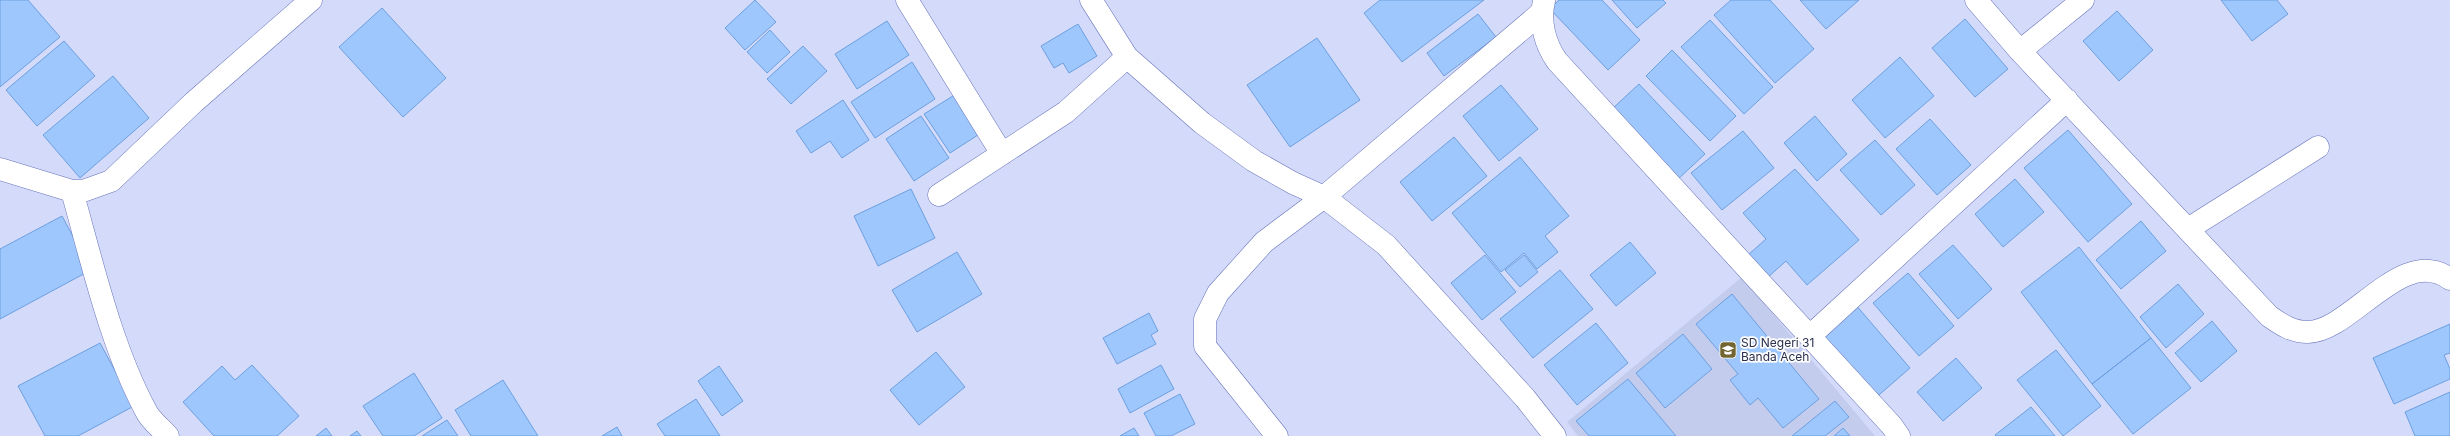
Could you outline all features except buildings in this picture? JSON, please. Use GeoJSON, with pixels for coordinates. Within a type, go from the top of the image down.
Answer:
{"type":"FeatureCollection","features":[{"type":"Feature","properties":{"kind":"street"},"geometry":{"type":"LineString","coordinates":[[0,169],[72,191],[83,191],[111,182],[194,102],[311,0]]}},
{"type":"Feature","properties":{"kind":"street"},"geometry":{"type":"LineString","coordinates":[[907,0],[1002,154]]}},
{"type":"Feature","properties":{"kind":"street"},"geometry":{"type":"LineString","coordinates":[[1091,0],[1127,57],[1202,123],[1254,161],[1293,183],[1324,197],[1386,245],[1525,398],[1555,436]]}},
{"type":"Feature","properties":{"kind":"street"},"geometry":{"type":"LineString","coordinates":[[1976,0],[2020,51],[2269,316],[2294,330],[2309,332],[2333,323],[2386,285],[2417,272],[2430,271],[2450,279]]}},
{"type":"Feature","properties":{"kind":"street"},"geometry":{"type":"LineString","coordinates":[[2020,51],[2083,0]]}},
{"type":"Feature","properties":{"kind":"street"},"geometry":{"type":"LineString","coordinates":[[1277,436],[1205,346],[1205,319],[1218,293],[1264,242],[1324,197],[1543,6]]}},
{"type":"Feature","properties":{"kind":"street"},"geometry":{"type":"LineString","coordinates":[[1543,6],[1549,49],[1557,61],[1892,426],[1898,436]]}},
{"type":"Feature","properties":{"kind":"street"},"geometry":{"type":"LineString","coordinates":[[939,195],[1066,112],[1127,57]]}},
{"type":"Feature","properties":{"kind":"street"},"geometry":{"type":"LineString","coordinates":[[1810,336],[2067,100]]}},
{"type":"Feature","properties":{"kind":"street"},"geometry":{"type":"LineString","coordinates":[[2188,229],[2318,146]]}},
{"type":"Feature","properties":{"kind":"street"},"geometry":{"type":"LineString","coordinates":[[72,191],[100,290],[121,354],[146,412],[168,436]]}},
{"type":"Feature","properties":{"kind":"shaded area","name":"SD Negeri 31 Banda Aceh"},"geometry":{"type":"Polygon","coordinates":[[[1742,277],[1875,436],[1578,436],[1567,422],[1742,277]]]}},
{"type":"Feature","properties":{"kind":"place","name":"SD Negeri 31 Banda Aceh"},"geometry":{"type":"Point","coordinates":[1728,350]}}]}
